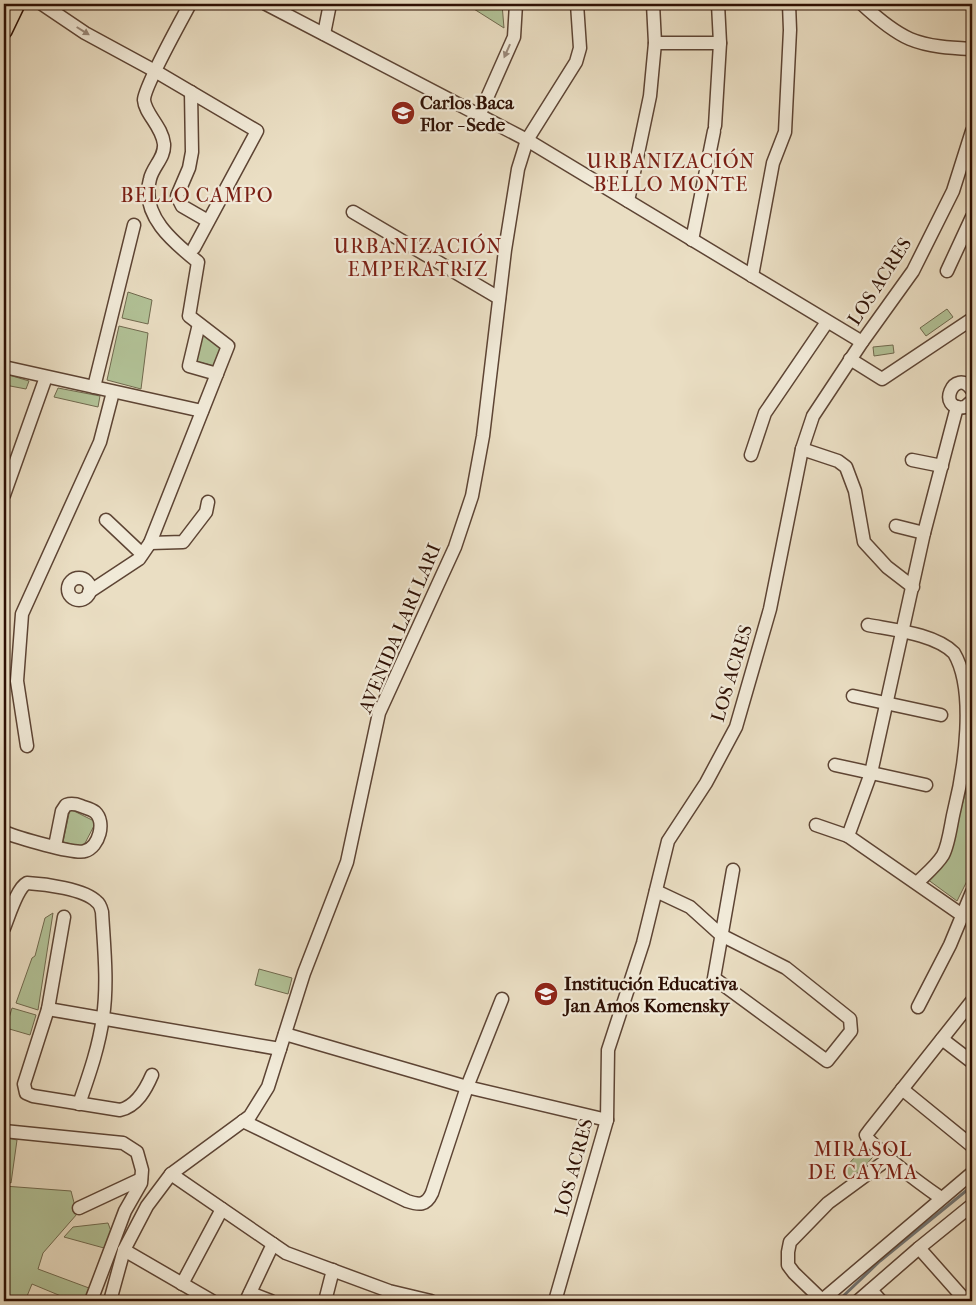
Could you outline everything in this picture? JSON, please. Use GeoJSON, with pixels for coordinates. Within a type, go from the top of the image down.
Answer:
{"type":"FeatureCollection","features":[{"type":"Feature","properties":{"kind":"main road"},"geometry":{"type":"LineString","coordinates":[[4,31],[17,4]]}},
{"type":"Feature","properties":{"kind":"street"},"geometry":{"type":"LineString","coordinates":[[42,4],[85,33],[156,71],[257,131],[194,248]]}},
{"type":"Feature","properties":{"kind":"street"},"geometry":{"type":"LineString","coordinates":[[89,592],[139,559],[150,543],[228,346],[189,316],[198,262],[176,244],[154,217],[148,196],[150,178],[162,158],[164,144],[158,125],[147,110],[144,98],[190,4]]}},
{"type":"Feature","properties":{"kind":"street"},"geometry":{"type":"LineString","coordinates":[[266,4],[527,140],[862,342]]}},
{"type":"Feature","properties":{"kind":"street"},"geometry":{"type":"LineString","coordinates":[[324,34],[330,4]]}},
{"type":"Feature","properties":{"kind":"street"},"geometry":{"type":"LineString","coordinates":[[480,116],[514,37],[516,4]]}},
{"type":"Feature","properties":{"kind":"street","name":"AVENIDA LARI LARI"},"geometry":{"type":"LineString","coordinates":[[110,1301],[124,1250],[147,1206],[171,1174],[250,1116],[268,1087],[304,973],[348,862],[379,713],[455,547],[472,496],[483,436],[505,250],[518,169],[527,140],[576,62],[580,48],[577,4]]}},
{"type":"Feature","properties":{"kind":"street"},"geometry":{"type":"LineString","coordinates":[[628,201],[650,96],[656,43],[653,4]]}},
{"type":"Feature","properties":{"kind":"street"},"geometry":{"type":"LineString","coordinates":[[692,240],[715,128],[720,43],[718,4]]}},
{"type":"Feature","properties":{"kind":"street"},"geometry":{"type":"LineString","coordinates":[[752,276],[773,163],[785,132],[790,30],[789,4]]}},
{"type":"Feature","properties":{"kind":"street"},"geometry":{"type":"LineString","coordinates":[[862,4],[878,19],[910,39],[943,47],[972,49]]}},
{"type":"Feature","properties":{"kind":"street"},"geometry":{"type":"LineString","coordinates":[[656,43],[720,43]]}},
{"type":"Feature","properties":{"kind":"street"},"geometry":{"type":"LineString","coordinates":[[191,92],[192,152],[177,196],[182,206],[208,221]]}},
{"type":"Feature","properties":{"kind":"street","name":"LOS ACRES"},"geometry":{"type":"LineString","coordinates":[[555,1301],[607,1120],[608,1050],[643,943],[668,841],[706,783],[736,727],[770,609],[802,449],[813,416],[850,359],[913,271],[953,191],[972,131]]}},
{"type":"Feature","properties":{"kind":"street"},"geometry":{"type":"LineString","coordinates":[[353,212],[499,298]]}},
{"type":"Feature","properties":{"kind":"street"},"geometry":{"type":"LineString","coordinates":[[948,271],[967,242],[972,218]]}},
{"type":"Feature","properties":{"kind":"street"},"geometry":{"type":"LineString","coordinates":[[94,387],[134,225]]}},
{"type":"Feature","properties":{"kind":"street"},"geometry":{"type":"LineString","coordinates":[[850,359],[882,379],[972,319]]}},
{"type":"Feature","properties":{"kind":"street"},"geometry":{"type":"LineString","coordinates":[[751,455],[765,414],[827,322]]}},
{"type":"Feature","properties":{"kind":"street"},"geometry":{"type":"LineString","coordinates":[[199,324],[189,366],[217,374]]}},
{"type":"Feature","properties":{"kind":"street"},"geometry":{"type":"LineString","coordinates":[[4,367],[202,410]]}},
{"type":"Feature","properties":{"kind":"street"},"geometry":{"type":"LineString","coordinates":[[4,495],[46,377]]}},
{"type":"Feature","properties":{"kind":"street"},"geometry":{"type":"LineString","coordinates":[[972,390],[964,383],[959,383],[952,387],[949,398],[957,407],[966,407],[972,401]]}},
{"type":"Feature","properties":{"kind":"street"},"geometry":{"type":"LineString","coordinates":[[27,746],[17,681],[22,614],[100,442],[113,392]]}},
{"type":"Feature","properties":{"kind":"street"},"geometry":{"type":"LineString","coordinates":[[848,836],[871,772],[924,533],[957,407]]}},
{"type":"Feature","properties":{"kind":"street"},"geometry":{"type":"LineString","coordinates":[[802,449],[838,461],[846,467],[855,491],[864,542],[887,567],[913,587]]}},
{"type":"Feature","properties":{"kind":"street"},"geometry":{"type":"LineString","coordinates":[[912,460],[942,466]]}},
{"type":"Feature","properties":{"kind":"street"},"geometry":{"type":"LineString","coordinates":[[150,543],[183,542],[206,512],[208,502]]}},
{"type":"Feature","properties":{"kind":"street"},"geometry":{"type":"LineString","coordinates":[[106,520],[142,554]]}},
{"type":"Feature","properties":{"kind":"street"},"geometry":{"type":"LineString","coordinates":[[896,526],[924,533]]}},
{"type":"Feature","properties":{"kind":"street"},"geometry":{"type":"LineString","coordinates":[[868,625],[937,641],[953,652],[963,664],[970,681],[972,703],[971,752],[943,855],[918,883]]}},
{"type":"Feature","properties":{"kind":"street"},"geometry":{"type":"LineString","coordinates":[[853,696],[940,715]]}},
{"type":"Feature","properties":{"kind":"street"},"geometry":{"type":"LineString","coordinates":[[835,765],[926,785]]}},
{"type":"Feature","properties":{"kind":"street"},"geometry":{"type":"LineString","coordinates":[[816,825],[848,836],[962,915]]}},
{"type":"Feature","properties":{"kind":"street"},"geometry":{"type":"LineString","coordinates":[[4,832],[25,840],[55,846]]}},
{"type":"Feature","properties":{"kind":"street"},"geometry":{"type":"LineString","coordinates":[[656,891],[690,906],[721,934],[786,968],[850,1019],[852,1031],[827,1061],[714,978],[721,934],[733,870]]}},
{"type":"Feature","properties":{"kind":"street"},"geometry":{"type":"LineString","coordinates":[[4,928],[18,894],[27,883],[80,892],[99,903],[102,912],[106,988],[103,1018],[95,1055],[79,1104]]}},
{"type":"Feature","properties":{"kind":"street"},"geometry":{"type":"LineString","coordinates":[[918,1007],[950,945],[972,892]]}},
{"type":"Feature","properties":{"kind":"street"},"geometry":{"type":"LineString","coordinates":[[64,917],[48,1009],[24,1084],[26,1093],[33,1096],[79,1104],[114,1109],[126,1108],[135,1102],[147,1088],[152,1074]]}},
{"type":"Feature","properties":{"kind":"street"},"geometry":{"type":"LineString","coordinates":[[243,1120],[407,1200],[416,1204],[424,1204],[429,1200],[432,1193],[467,1087],[502,999]]}},
{"type":"Feature","properties":{"kind":"street"},"geometry":{"type":"LineString","coordinates":[[941,1198],[888,1159],[868,1140],[866,1135],[868,1130],[972,1001]]}},
{"type":"Feature","properties":{"kind":"street"},"geometry":{"type":"LineString","coordinates":[[48,1009],[280,1048]]}},
{"type":"Feature","properties":{"kind":"street"},"geometry":{"type":"LineString","coordinates":[[285,1034],[467,1087],[607,1120]]}},
{"type":"Feature","properties":{"kind":"street"},"geometry":{"type":"LineString","coordinates":[[942,1039],[972,1062]]}},
{"type":"Feature","properties":{"kind":"street"},"geometry":{"type":"LineString","coordinates":[[902,1089],[972,1146]]}},
{"type":"Feature","properties":{"kind":"street"},"geometry":{"type":"LineString","coordinates":[[4,1131],[123,1143],[137,1152],[142,1170],[141,1183],[125,1212],[91,1301]]}},
{"type":"Feature","properties":{"kind":"street"},"geometry":{"type":"LineString","coordinates":[[888,1159],[828,1203],[790,1242],[788,1265],[822,1301],[972,1173]]}},
{"type":"Feature","properties":{"kind":"street"},"geometry":{"type":"LineString","coordinates":[[171,1174],[286,1253],[333,1270],[388,1296],[431,1301]]}},
{"type":"Feature","properties":{"kind":"street"},"geometry":{"type":"LineString","coordinates":[[79,1208],[141,1179]]}},
{"type":"Feature","properties":{"kind":"street"},"geometry":{"type":"LineString","coordinates":[[134,1196],[142,1200],[147,1206]]}},
{"type":"Feature","properties":{"kind":"street"},"geometry":{"type":"LineString","coordinates":[[182,1284],[222,1209]]}},
{"type":"Feature","properties":{"kind":"street"},"geometry":{"type":"LineString","coordinates":[[858,1301],[919,1248],[970,1210]]}},
{"type":"Feature","properties":{"kind":"street"},"geometry":{"type":"LineString","coordinates":[[270,1301],[248,1297],[273,1244]]}},
{"type":"Feature","properties":{"kind":"street"},"geometry":{"type":"LineString","coordinates":[[919,1248],[966,1301]]}},
{"type":"Feature","properties":{"kind":"street"},"geometry":{"type":"LineString","coordinates":[[124,1250],[212,1301]]}},
{"type":"Feature","properties":{"kind":"street"},"geometry":{"type":"LineString","coordinates":[[325,1301],[333,1270]]}},
{"type":"Feature","properties":{"kind":"street"},"geometry":{"type":"LineString","coordinates":[[871,1290],[881,1301]]}},
{"type":"Feature","properties":{"kind":"green space"},"geometry":{"type":"Polygon","coordinates":[[[466,4],[502,4],[504,28],[466,4]]]}},
{"type":"Feature","properties":{"kind":"green space"},"geometry":{"type":"Polygon","coordinates":[[[128,292],[152,300],[148,324],[122,318],[128,292]]]}},
{"type":"Feature","properties":{"kind":"green space"},"geometry":{"type":"Polygon","coordinates":[[[947,309],[953,317],[926,336],[920,328],[947,309]]]}},
{"type":"Feature","properties":{"kind":"green space"},"geometry":{"type":"Polygon","coordinates":[[[119,326],[148,333],[141,389],[107,380],[119,326]]]}},
{"type":"Feature","properties":{"kind":"green space"},"geometry":{"type":"Polygon","coordinates":[[[208,331],[221,346],[214,366],[195,361],[198,334],[208,331]]]}},
{"type":"Feature","properties":{"kind":"green space"},"geometry":{"type":"Polygon","coordinates":[[[893,345],[894,353],[874,356],[873,347],[893,345]]]}},
{"type":"Feature","properties":{"kind":"green space"},"geometry":{"type":"Polygon","coordinates":[[[9,375],[29,381],[26,389],[5,385],[9,375]]]}},
{"type":"Feature","properties":{"kind":"green space"},"geometry":{"type":"Polygon","coordinates":[[[58,388],[100,396],[98,407],[54,397],[58,388]]]}},
{"type":"Feature","properties":{"kind":"green space"},"geometry":{"type":"Polygon","coordinates":[[[972,768],[972,871],[957,901],[927,879],[947,861],[972,768]]]}},
{"type":"Feature","properties":{"kind":"green space"},"geometry":{"type":"Polygon","coordinates":[[[70,809],[96,822],[83,847],[63,842],[70,809]]]}},
{"type":"Feature","properties":{"kind":"green space"},"geometry":{"type":"Polygon","coordinates":[[[53,913],[38,1010],[16,1003],[32,958],[35,956],[45,918],[53,913]]]}},
{"type":"Feature","properties":{"kind":"green space"},"geometry":{"type":"Polygon","coordinates":[[[259,969],[292,978],[288,994],[255,985],[259,969]]]}},
{"type":"Feature","properties":{"kind":"green space"},"geometry":{"type":"Polygon","coordinates":[[[12,1008],[36,1015],[30,1035],[6,1028],[12,1008]]]}},
{"type":"Feature","properties":{"kind":"green space"},"geometry":{"type":"Polygon","coordinates":[[[4,1137],[17,1140],[11,1183],[4,1180],[4,1137]]]}},
{"type":"Feature","properties":{"kind":"green space"},"geometry":{"type":"Polygon","coordinates":[[[868,1143],[878,1151],[853,1180],[842,1171],[868,1143]]]}},
{"type":"Feature","properties":{"kind":"green space"},"geometry":{"type":"Polygon","coordinates":[[[4,1186],[71,1191],[77,1214],[43,1253],[38,1269],[89,1288],[84,1301],[73,1301],[32,1284],[25,1301],[4,1301],[4,1186]]]}},
{"type":"Feature","properties":{"kind":"green space"},"geometry":{"type":"Polygon","coordinates":[[[108,1223],[111,1231],[104,1248],[64,1237],[73,1227],[108,1223]]]}},
{"type":"Feature","properties":{"kind":"waterway"},"geometry":{"type":"LineString","coordinates":[[838,1301],[880,1261],[972,1186]]}},
{"type":"Feature","properties":{"kind":"place","name":"Carlos Baca Flor - Sede"},"geometry":{"type":"Point","coordinates":[403,113]}},
{"type":"Feature","properties":{"kind":"place","name":"Institución Educativa Jan Amos Komensky"},"geometry":{"type":"Point","coordinates":[546,994]}},
{"type":"Feature","properties":{"kind":"district","name":"URBANIZACIÓN BELLO MONTE"},"geometry":{"type":"Point","coordinates":[671,172]}},
{"type":"Feature","properties":{"kind":"district","name":"BELLO CAMPO"},"geometry":{"type":"Point","coordinates":[197,195]}},
{"type":"Feature","properties":{"kind":"district","name":"URBANIZACIÓN EMPERATRIZ"},"geometry":{"type":"Point","coordinates":[418,258]}},
{"type":"Feature","properties":{"kind":"district","name":"MIRASOL DE CAYMA"},"geometry":{"type":"Point","coordinates":[863,1160]}}]}
